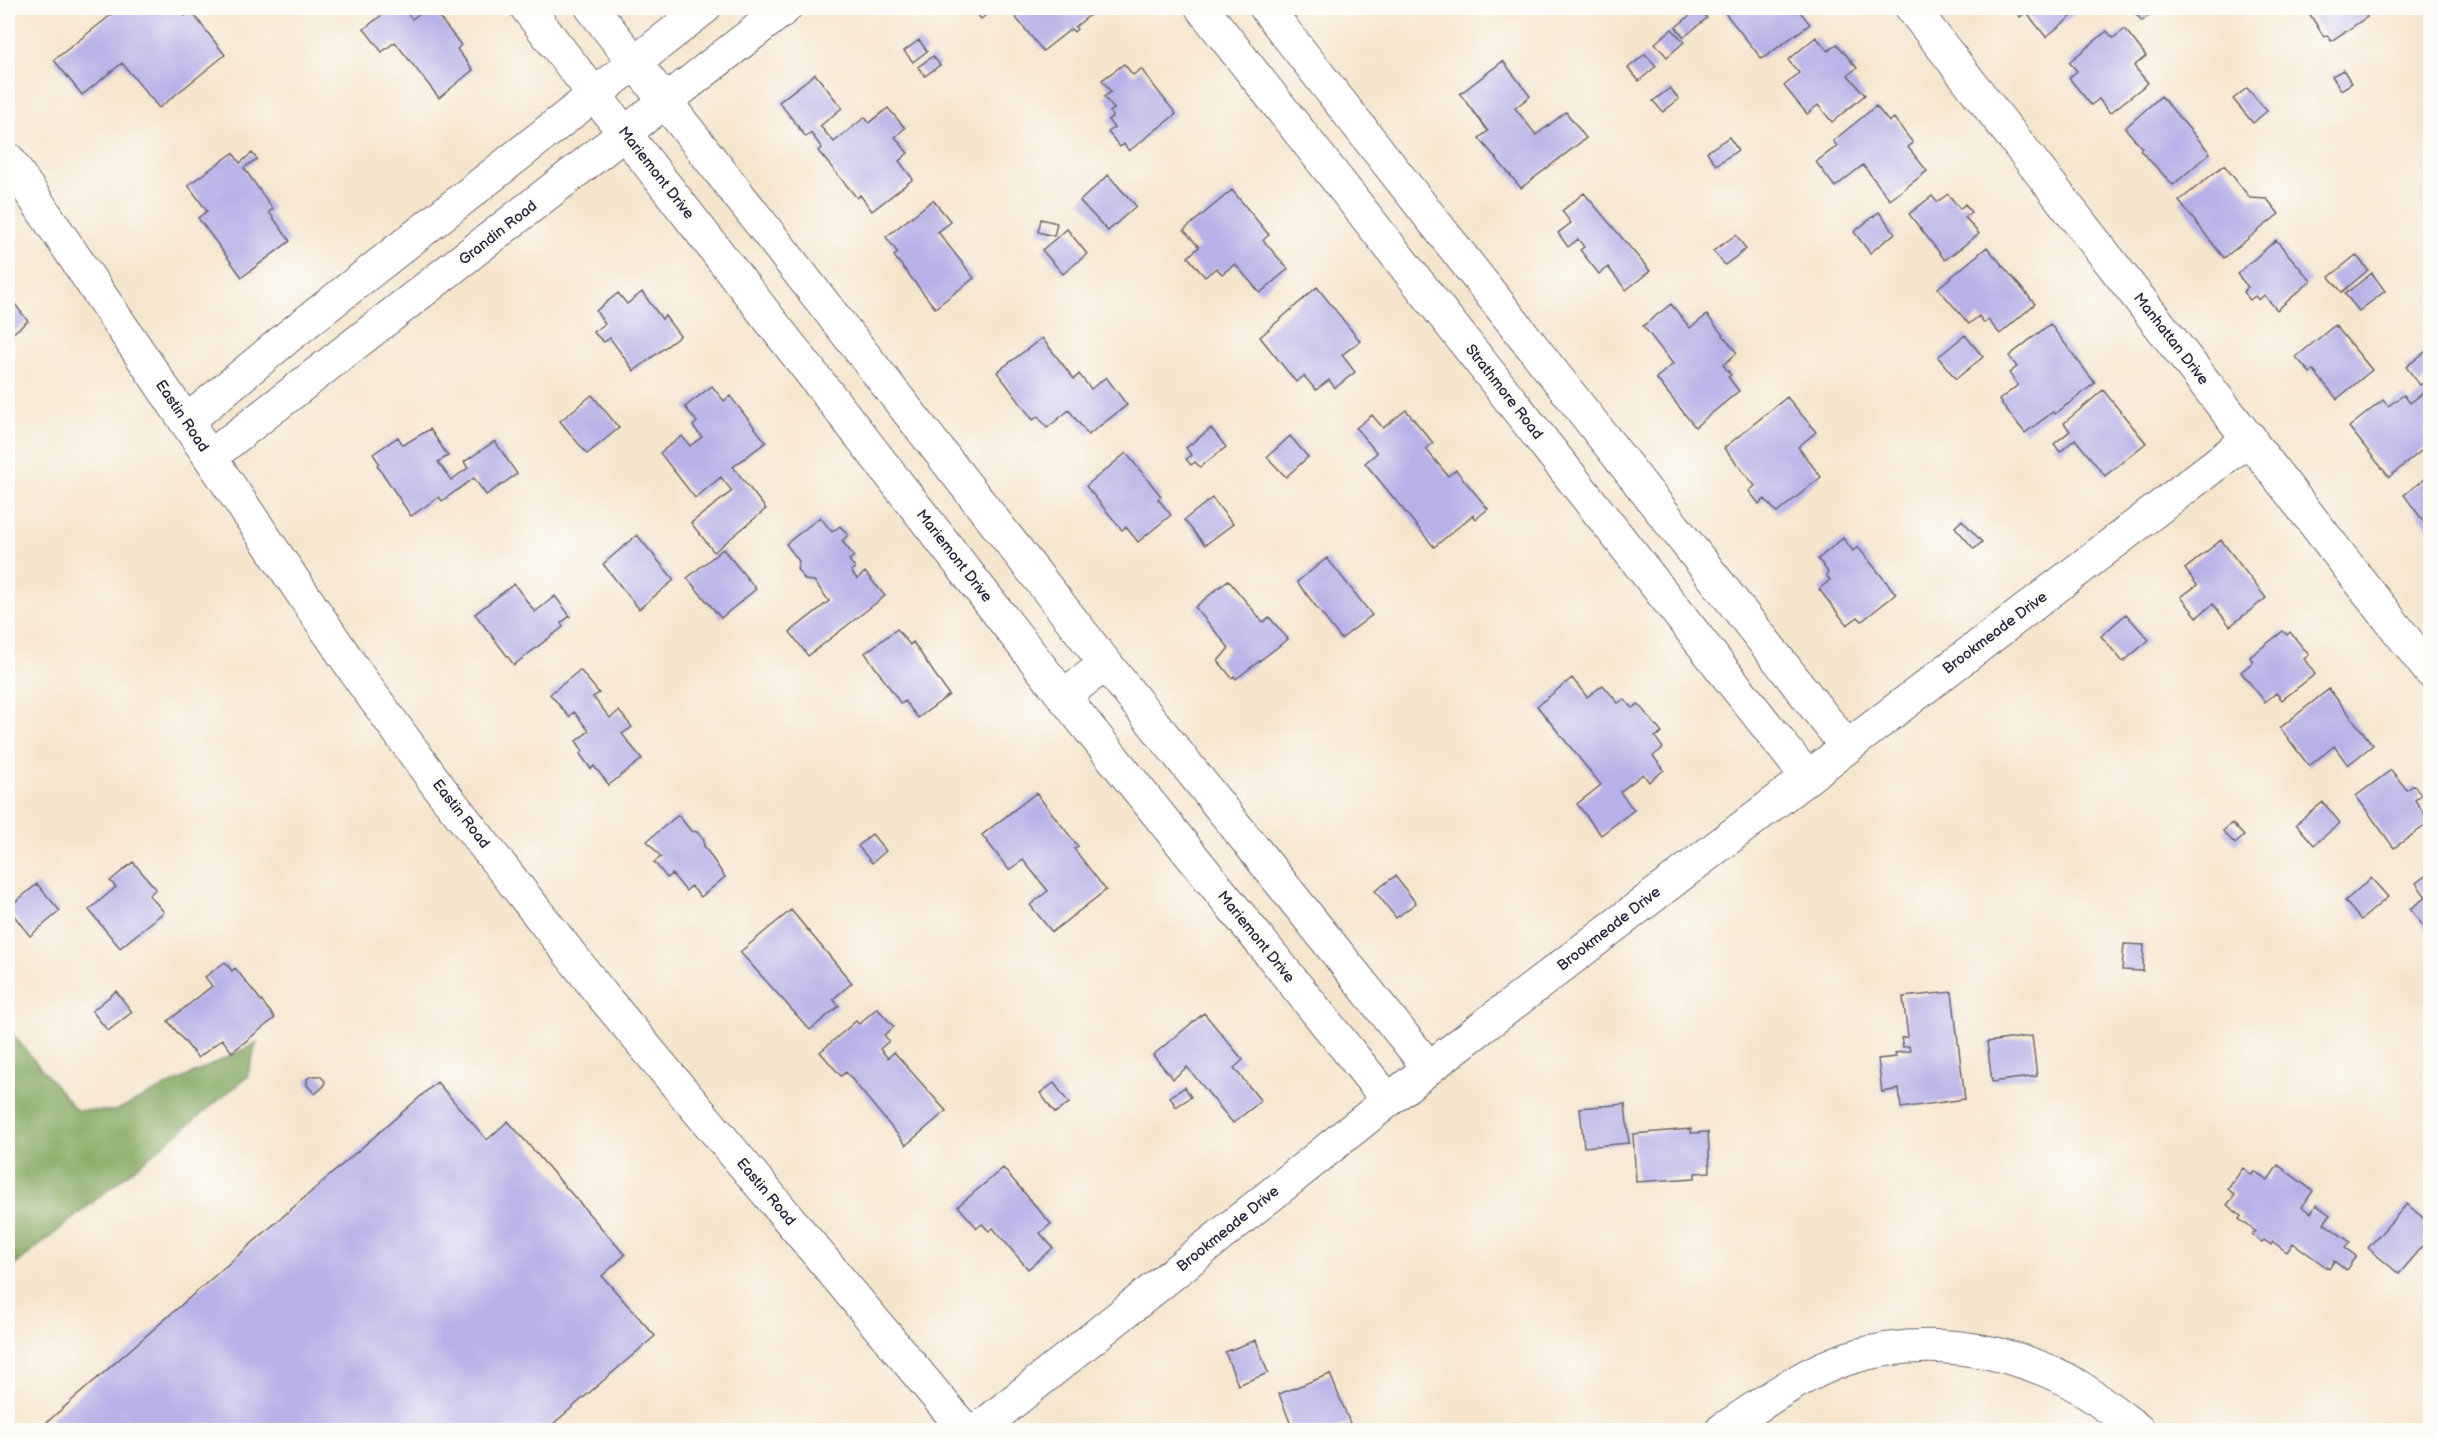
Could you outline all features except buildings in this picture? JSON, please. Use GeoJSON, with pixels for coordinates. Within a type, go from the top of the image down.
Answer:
{"type":"FeatureCollection","features":[{"type":"Feature","properties":{"kind":"street","name":"Mariemont Drive"},"geometry":{"type":"LineString","coordinates":[[527,8],[1063,696],[1388,1100]]}},
{"type":"Feature","properties":{"kind":"street"},"geometry":{"type":"LineString","coordinates":[[592,8],[1106,664],[1429,1068]]}},
{"type":"Feature","properties":{"kind":"street"},"geometry":{"type":"LineString","coordinates":[[186,422],[704,8]]}},
{"type":"Feature","properties":{"kind":"street","name":"Grandin Road"},"geometry":{"type":"LineString","coordinates":[[210,457],[785,8]]}},
{"type":"Feature","properties":{"kind":"street","name":"Strathmore Road"},"geometry":{"type":"LineString","coordinates":[[1202,8],[1807,777]]}},
{"type":"Feature","properties":{"kind":"street"},"geometry":{"type":"LineString","coordinates":[[1266,8],[1847,747]]}},
{"type":"Feature","properties":{"kind":"street","name":"Manhattan Drive"},"geometry":{"type":"LineString","coordinates":[[1912,8],[2430,671]]}},
{"type":"Feature","properties":{"kind":"street","name":"Eastin Road"},"geometry":{"type":"LineString","coordinates":[[8,159],[361,680],[448,799],[602,995],[965,1431]]}},
{"type":"Feature","properties":{"kind":"street","name":"Brookmeade Drive"},"geometry":{"type":"LineString","coordinates":[[978,1431],[1388,1100],[2250,438]]}},
{"type":"Feature","properties":{"kind":"street"},"geometry":{"type":"LineString","coordinates":[[1063,696],[1106,664]]}},
{"type":"Feature","properties":{"kind":"street"},"geometry":{"type":"LineString","coordinates":[[1722,1431],[1792,1383],[1848,1358],[1892,1349],[1939,1345],[1985,1352],[2022,1361],[2068,1381],[2138,1431]]}},
{"type":"Feature","properties":{"kind":"green space"},"geometry":{"type":"Polygon","coordinates":[[[8,1029],[76,1110],[115,1111],[257,1043],[247,1077],[8,1271],[8,1029]]]}}]}
